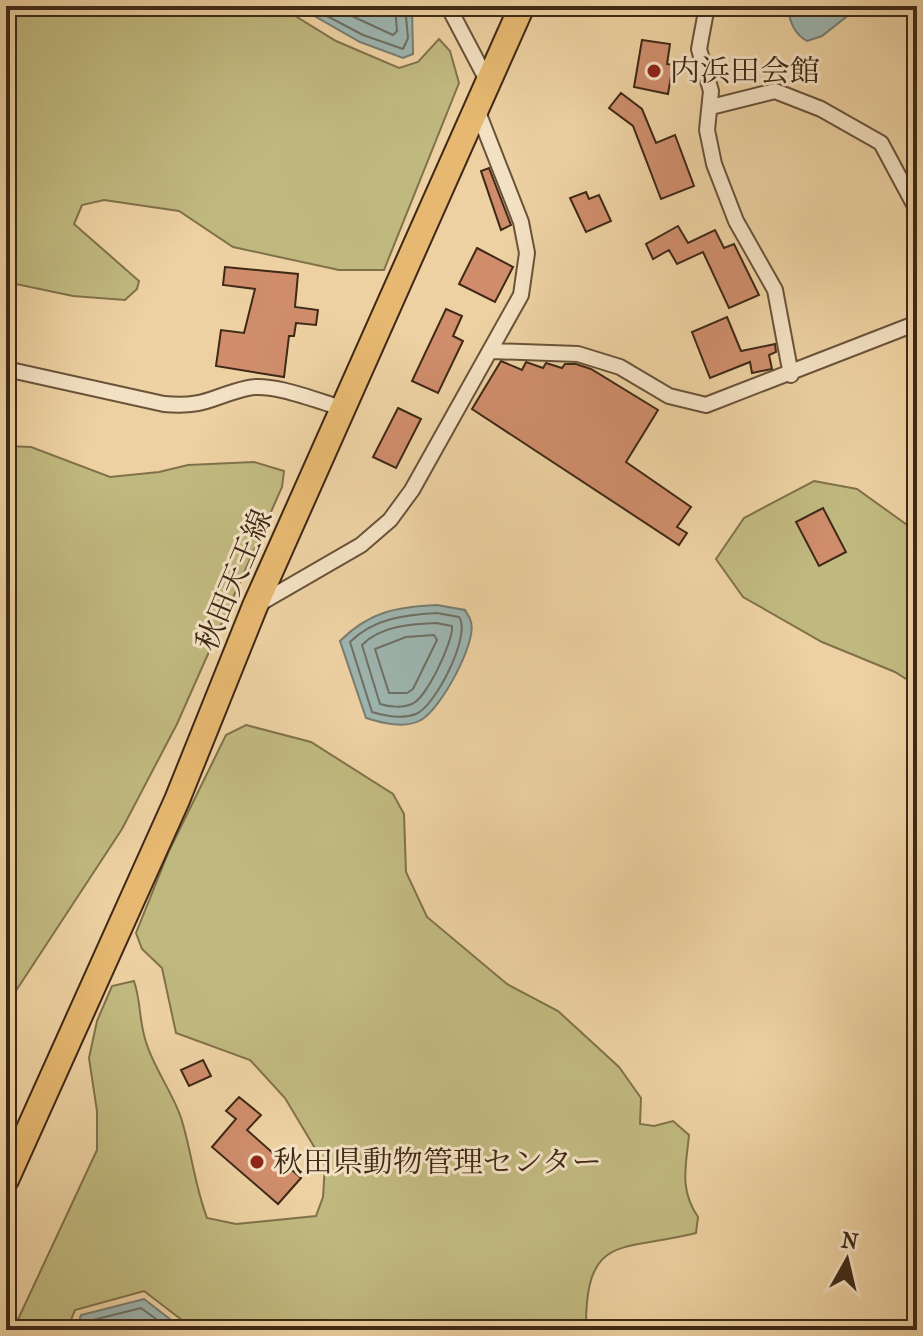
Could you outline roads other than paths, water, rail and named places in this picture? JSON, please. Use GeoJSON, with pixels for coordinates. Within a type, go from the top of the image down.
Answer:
{"type":"FeatureCollection","features":[{"type":"Feature","properties":{"kind":"main road","name":"秋田天王線"},"geometry":{"type":"LineString","coordinates":[[6,1180],[177,800],[255,606],[478,112],[522,6]]}},
{"type":"Feature","properties":{"kind":"street"},"geometry":{"type":"LineString","coordinates":[[448,6],[489,84]]}},
{"type":"Feature","properties":{"kind":"street"},"geometry":{"type":"LineString","coordinates":[[707,6],[699,49],[711,91],[707,130],[714,164],[736,221],[775,290],[791,375]]}},
{"type":"Feature","properties":{"kind":"street"},"geometry":{"type":"LineString","coordinates":[[711,107],[775,91],[821,109],[881,143],[917,210]]}},
{"type":"Feature","properties":{"kind":"street"},"geometry":{"type":"LineString","coordinates":[[255,606],[361,545],[390,520],[412,490],[521,295],[527,253],[521,222],[478,112]]}},
{"type":"Feature","properties":{"kind":"street"},"geometry":{"type":"LineString","coordinates":[[491,351],[578,354],[620,367],[669,396],[706,405],[791,375],[917,323]]}},
{"type":"Feature","properties":{"kind":"street"},"geometry":{"type":"LineString","coordinates":[[6,369],[189,407],[250,387],[274,389],[345,409]]}},
{"type":"Feature","properties":{"kind":"water"},"geometry":{"type":"Polygon","coordinates":[[[297,6],[412,6],[413,54],[403,58],[360,42],[297,6]]]}},
{"type":"Feature","properties":{"kind":"water"},"geometry":{"type":"Polygon","coordinates":[[[788,6],[860,6],[822,36],[807,41],[793,26],[788,6]]]}},
{"type":"Feature","properties":{"kind":"water"},"geometry":{"type":"Polygon","coordinates":[[[437,605],[465,610],[471,622],[463,660],[447,690],[429,714],[415,723],[394,724],[366,718],[340,641],[362,623],[385,612],[437,605]]]}},
{"type":"Feature","properties":{"kind":"water"},"geometry":{"type":"Polygon","coordinates":[[[144,1299],[184,1330],[76,1330],[81,1315],[144,1299]]]}},
{"type":"Feature","properties":{"kind":"place","name":"内浜田会館"},"geometry":{"type":"Point","coordinates":[654,71]}},
{"type":"Feature","properties":{"kind":"place","name":"秋田県動物管理センター"},"geometry":{"type":"Point","coordinates":[257,1162]}}]}
